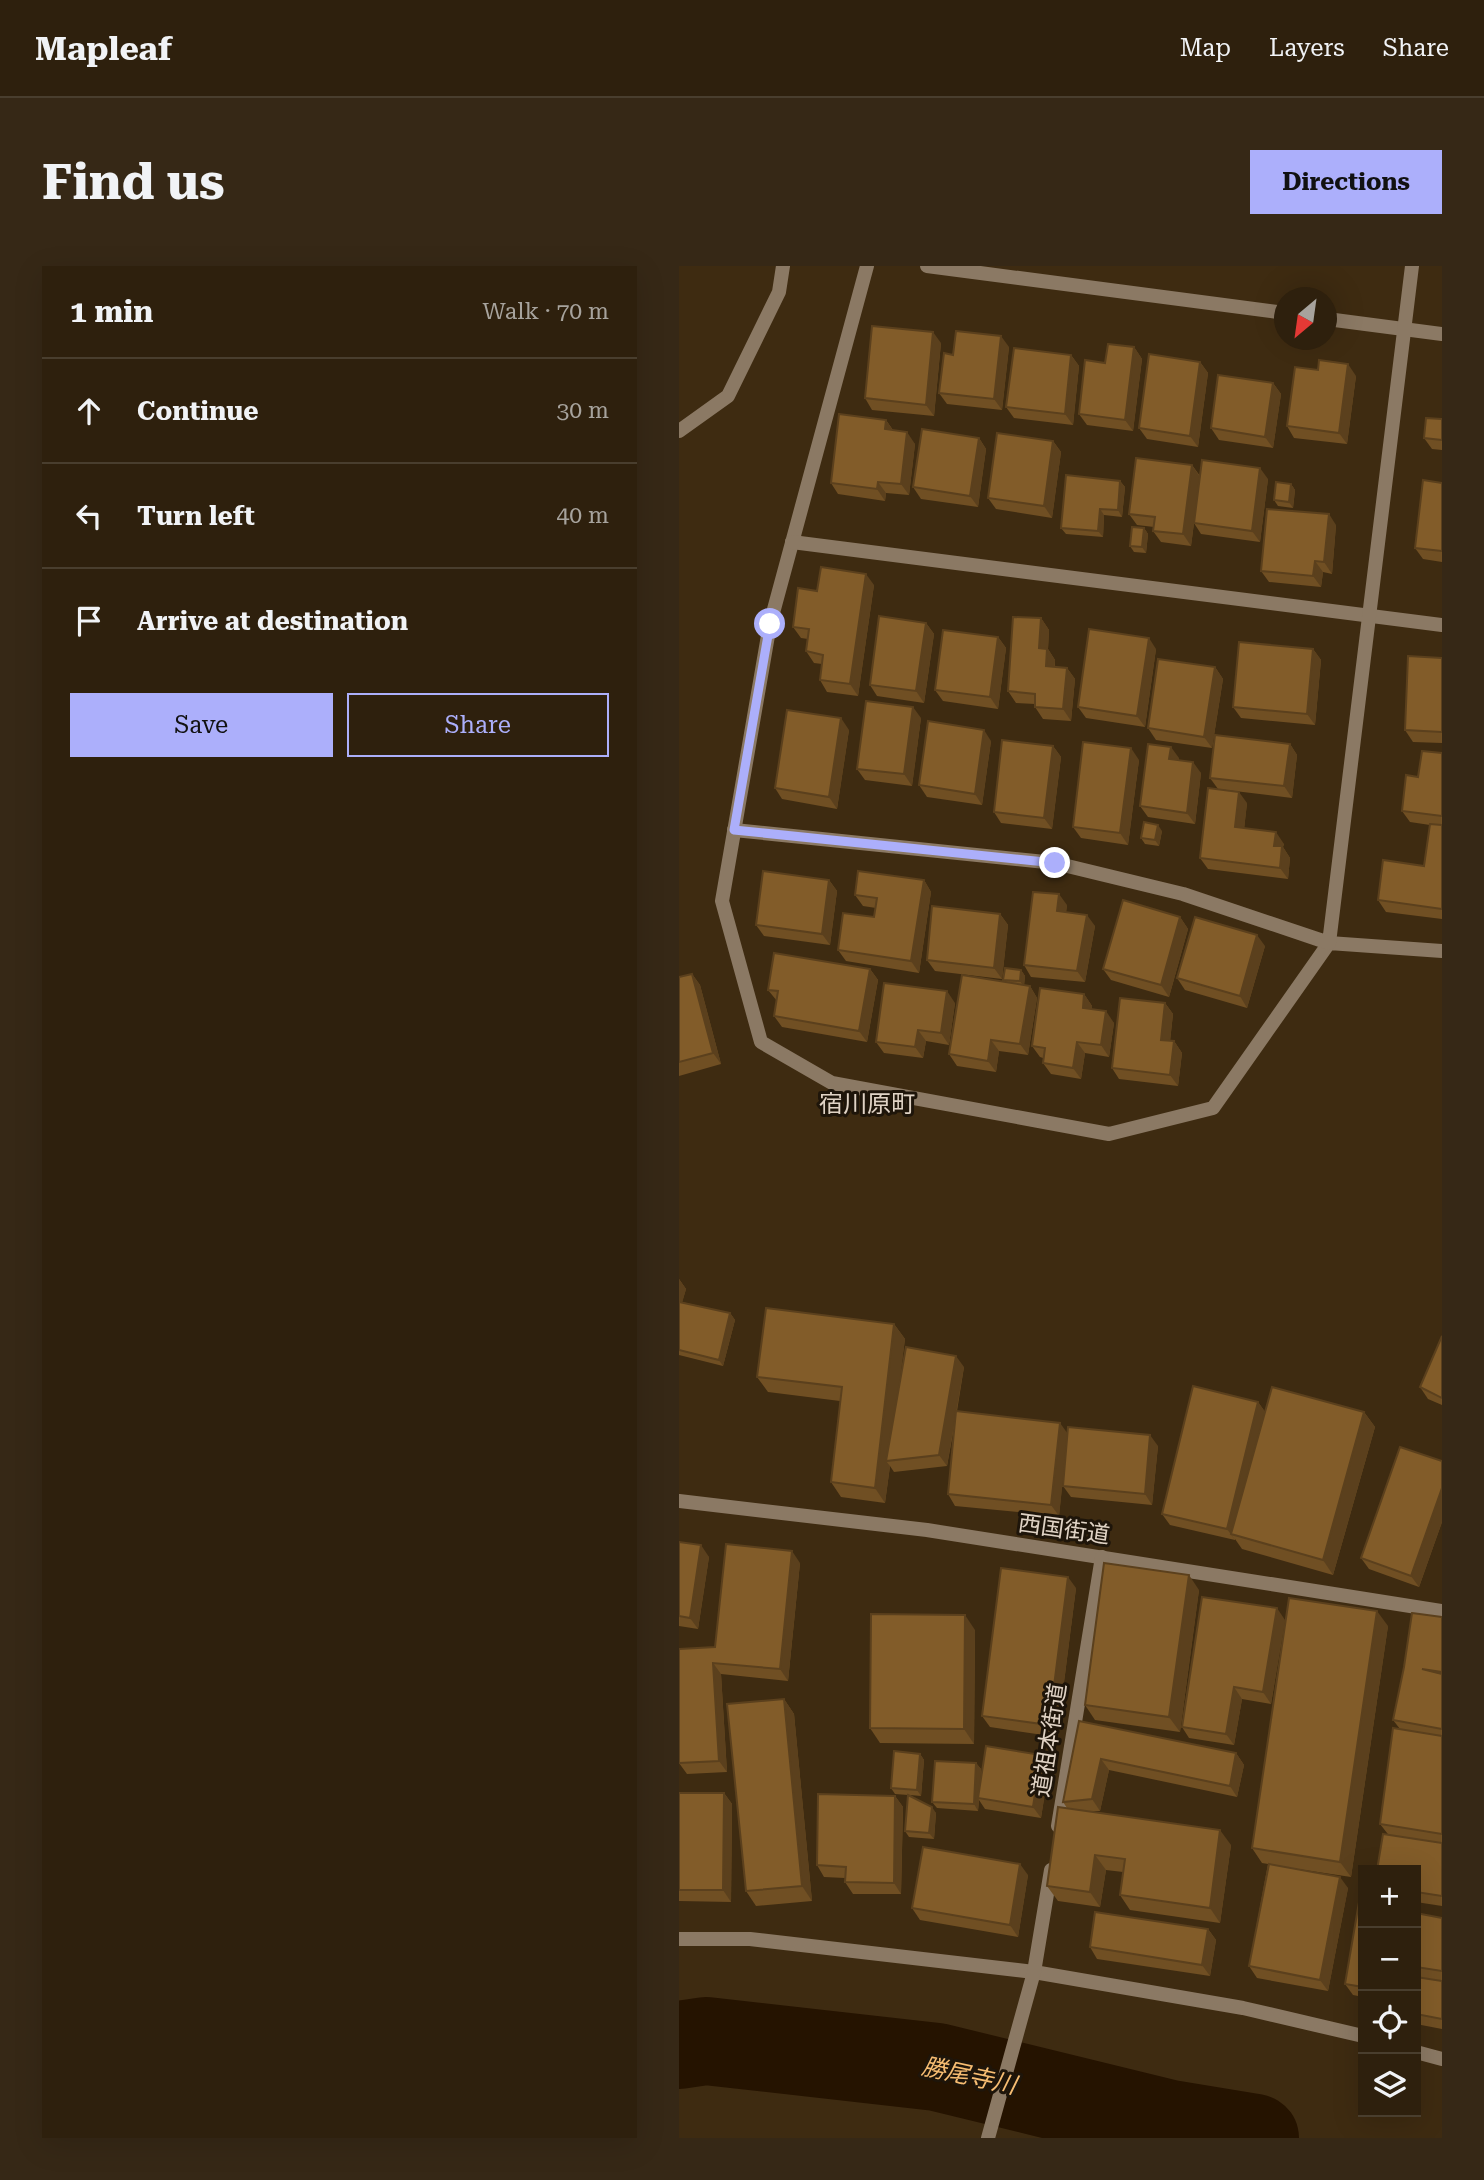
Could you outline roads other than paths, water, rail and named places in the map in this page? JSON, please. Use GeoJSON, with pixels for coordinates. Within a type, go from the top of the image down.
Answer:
{"type":"FeatureCollection","features":[{"type":"Feature","properties":{"kind":"street"},"geometry":{"type":"LineString","coordinates":[[679,431],[728,396],[779,292],[783,266]]}},
{"type":"Feature","properties":{"kind":"street"},"geometry":{"type":"LineString","coordinates":[[867,266],[770,624],[722,901],[761,1042],[832,1083],[1109,1134],[1213,1108],[1329,943],[1412,266]]}},
{"type":"Feature","properties":{"kind":"street"},"geometry":{"type":"LineString","coordinates":[[927,266],[1274,312]]}},
{"type":"Feature","properties":{"kind":"street"},"geometry":{"type":"LineString","coordinates":[[1337,320],[1442,334]]}},
{"type":"Feature","properties":{"kind":"street"},"geometry":{"type":"LineString","coordinates":[[792,542],[1442,625]]}},
{"type":"Feature","properties":{"kind":"street"},"geometry":{"type":"LineString","coordinates":[[734,830],[1055,863],[1184,894],[1329,943],[1442,951]]}},
{"type":"Feature","properties":{"kind":"street","name":"西国街道"},"geometry":{"type":"LineString","coordinates":[[679,1501],[913,1529],[1442,1611]]}},
{"type":"Feature","properties":{"kind":"street","name":"道祖本街道"},"geometry":{"type":"LineString","coordinates":[[988,2138],[1034,1972],[1103,1557]]}},
{"type":"Feature","properties":{"kind":"street"},"geometry":{"type":"LineString","coordinates":[[679,1939],[750,1939],[1034,1972],[1243,2008],[1358,2035]]}},
{"type":"Feature","properties":{"kind":"street"},"geometry":{"type":"LineString","coordinates":[[1421,2054],[1442,2060]]}},
{"type":"Feature","properties":{"kind":"waterway","name":"勝尾寺川"},"geometry":{"type":"LineString","coordinates":[[679,2045],[706,2041],[937,2067],[1170,2124],[1255,2138]]}},
{"type":"Feature","properties":{"kind":"district","name":"宿川原町"},"geometry":{"type":"Point","coordinates":[867,1104]}}]}
